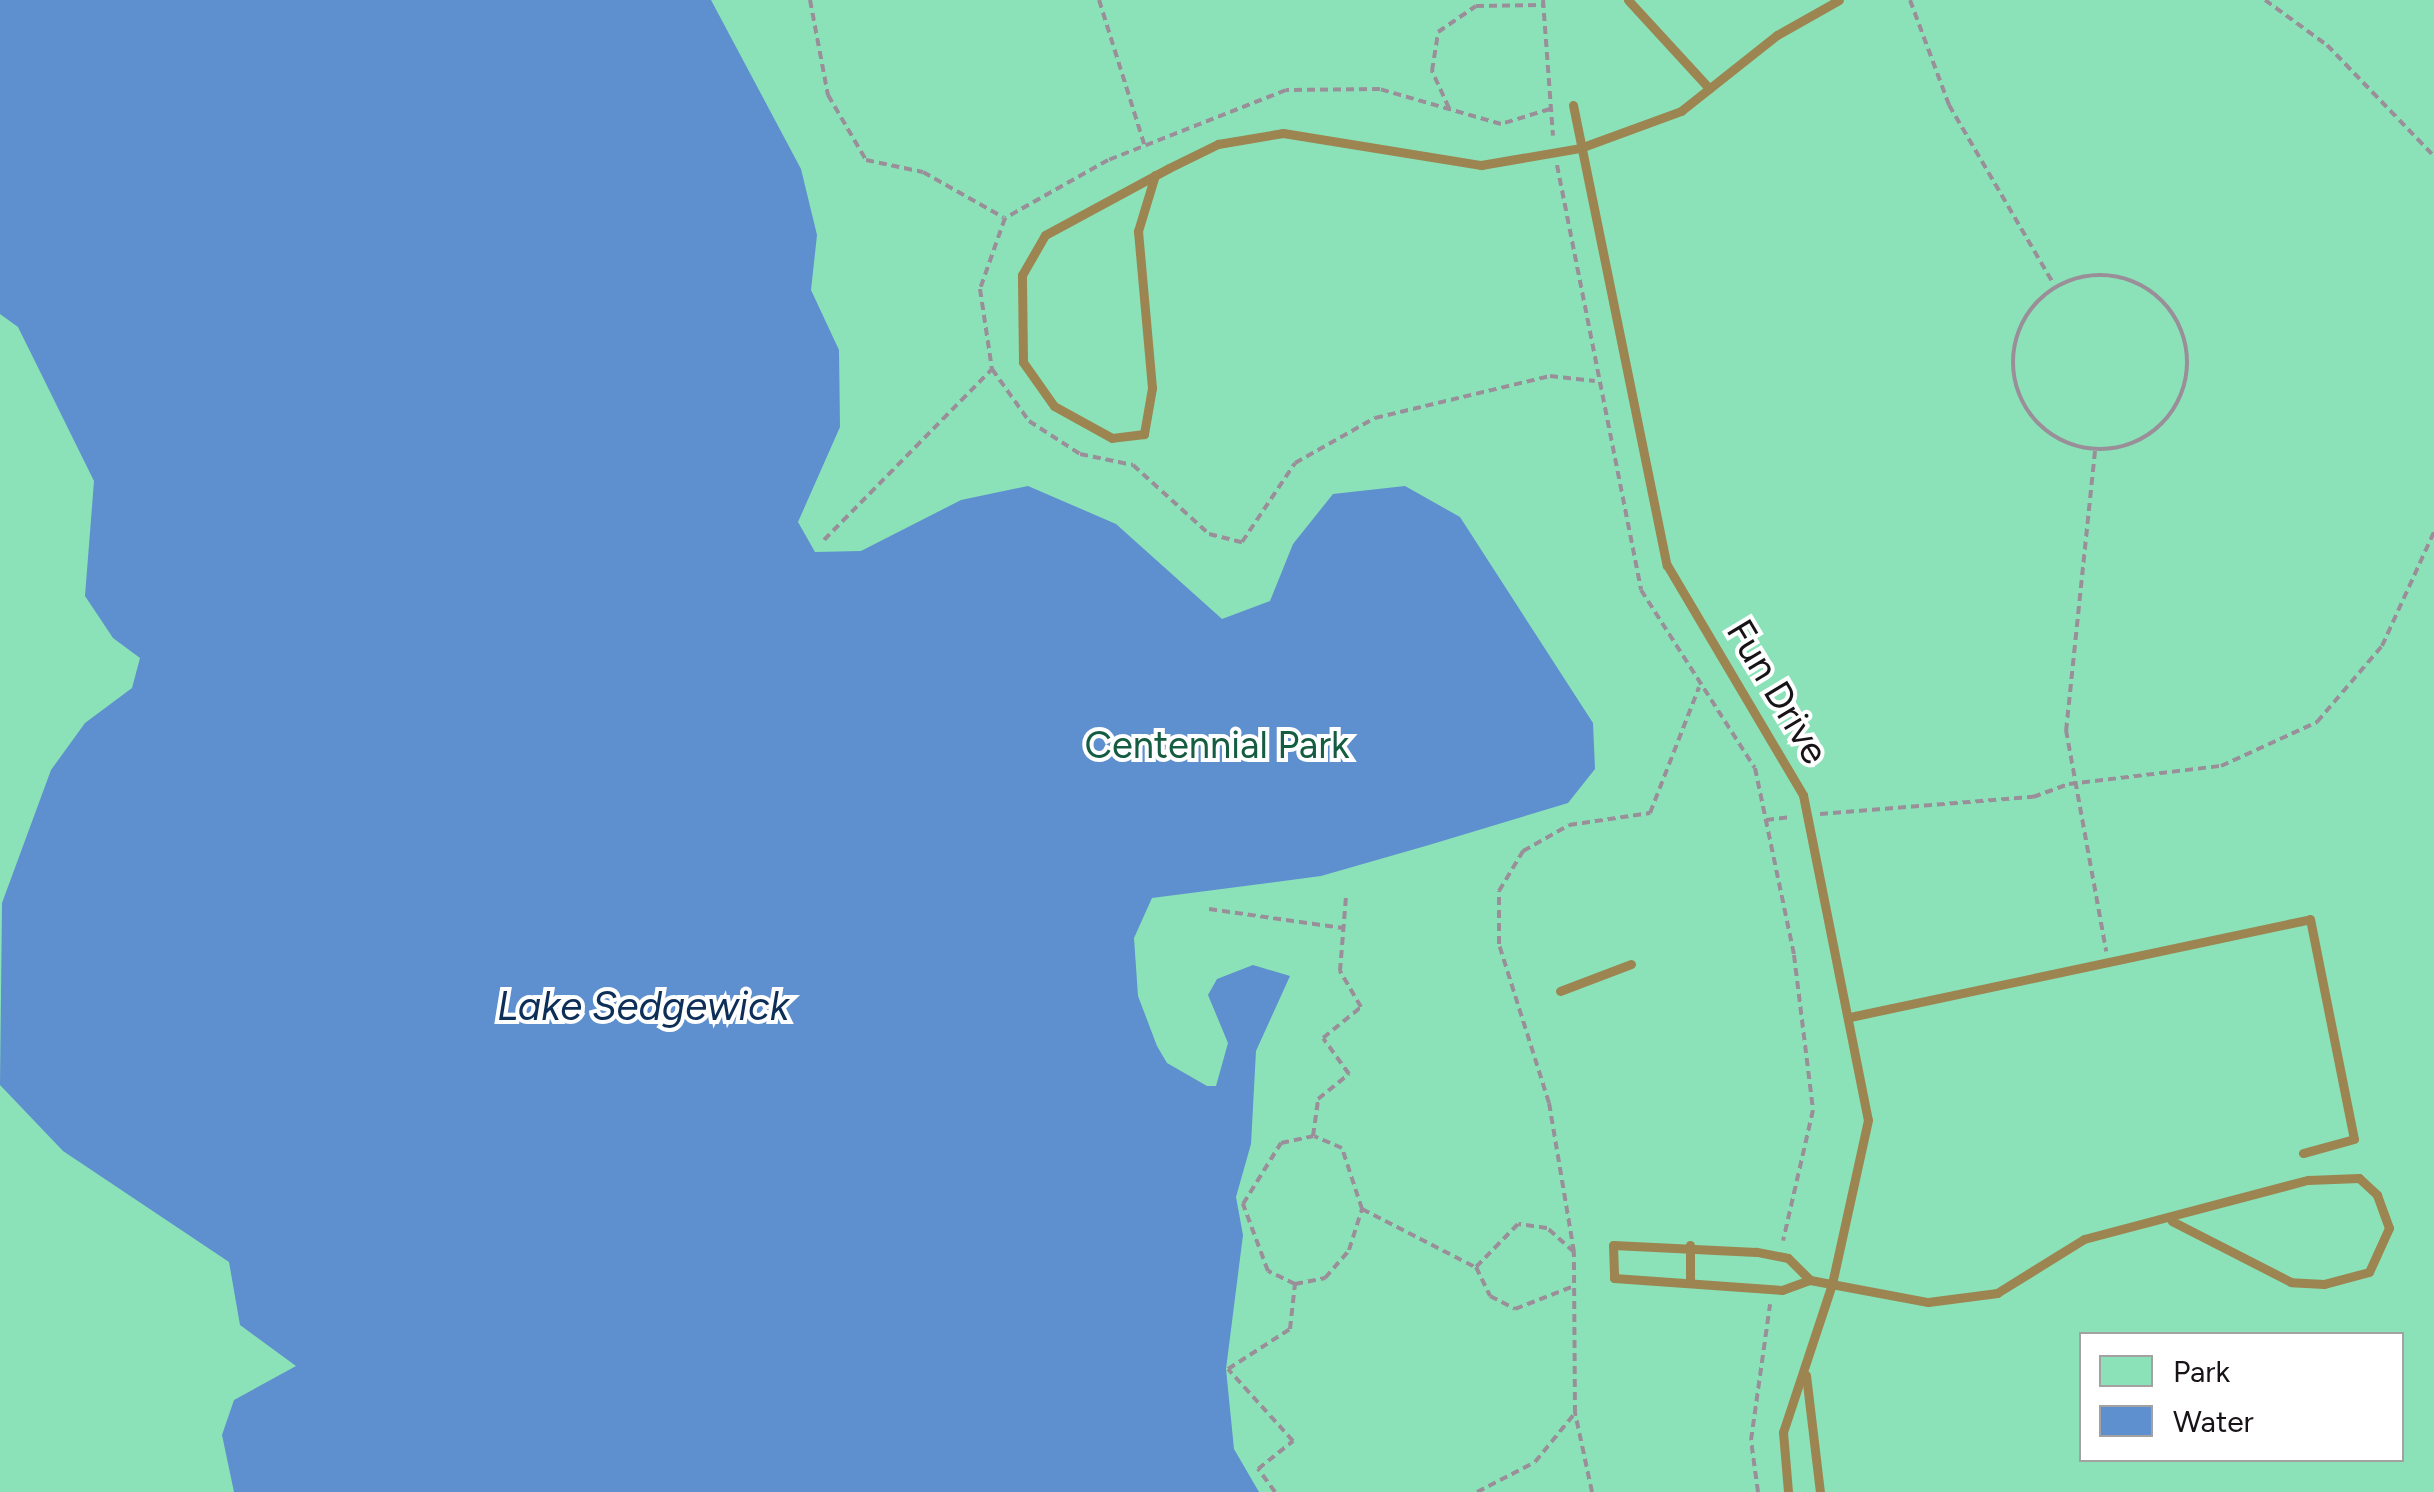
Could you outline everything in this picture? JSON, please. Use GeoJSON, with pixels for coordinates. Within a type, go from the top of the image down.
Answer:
{"type":"FeatureCollection","features":[{"type":"Feature","properties":{"kind":"lane"},"geometry":{"type":"LineString","coordinates":[[1628,0],[1709,88]]}},
{"type":"Feature","properties":{"kind":"lane"},"geometry":{"type":"LineString","coordinates":[[1155,176],[1138,231],[1152,388],[1144,434],[1112,438],[1054,406],[1022,362],[1022,274],[1045,235],[1155,176],[1218,144],[1283,133],[1357,138],[1480,164],[1580,148],[1681,111],[1840,0]]}},
{"type":"Feature","properties":{"kind":"lane","name":"Fun Drive"},"geometry":{"type":"LineString","coordinates":[[1573,106],[1668,566],[1803,795],[1850,1017],[1866,1158],[1806,1372],[1782,1432],[1788,1492]]}},
{"type":"Feature","properties":{"kind":"lane"},"geometry":{"type":"LineString","coordinates":[[1850,1017],[2310,919],[2354,1139],[2303,1152]]}},
{"type":"Feature","properties":{"kind":"lane"},"geometry":{"type":"LineString","coordinates":[[1560,991],[1631,964]]}},
{"type":"Feature","properties":{"kind":"lane"},"geometry":{"type":"LineString","coordinates":[[1810,1280],[1780,1256],[1690,1245],[1613,1246],[1614,1278],[1772,1289],[1810,1280],[1928,1302],[1997,1293],[2084,1240],[2172,1221],[2250,1192],[2359,1178],[2378,1194],[2389,1228],[2368,1272],[2324,1284],[2291,1282],[2172,1221]]}},
{"type":"Feature","properties":{"kind":"lane"},"geometry":{"type":"LineString","coordinates":[[1690,1245],[1690,1282]]}},
{"type":"Feature","properties":{"kind":"lane","name":"Fun Drive"},"geometry":{"type":"LineString","coordinates":[[1806,1372],[1820,1492]]}},
{"type":"Feature","properties":{"kind":"path"},"geometry":{"type":"LineString","coordinates":[[810,0],[828,95],[866,160],[923,172],[1005,218]]}},
{"type":"Feature","properties":{"kind":"path"},"geometry":{"type":"LineString","coordinates":[[1099,0],[1144,144]]}},
{"type":"Feature","properties":{"kind":"path"},"geometry":{"type":"LineString","coordinates":[[1910,0],[1948,105],[2054,286]]}},
{"type":"Feature","properties":{"kind":"path"},"geometry":{"type":"LineString","coordinates":[[2265,0],[2327,45],[2434,156]]}},
{"type":"Feature","properties":{"kind":"path"},"geometry":{"type":"LineString","coordinates":[[1450,108],[1432,71],[1438,32],[1476,6],[1543,3],[1555,152],[1596,381],[1641,590],[1699,687],[1755,768],[1766,820],[1813,1110],[1780,1256]]}},
{"type":"Feature","properties":{"kind":"path"},"geometry":{"type":"LineString","coordinates":[[1550,109],[1501,124],[1380,89],[1286,90],[1144,144],[1005,218],[980,289],[992,370],[1030,421],[1080,454],[1133,465],[1209,534],[1242,542],[1295,463],[1375,418],[1550,376],[1596,381]]}},
{"type":"Feature","properties":{"kind":"path"},"geometry":{"type":"LineString","coordinates":[[2086,274],[2136,282],[2170,308],[2186,342],[2186,382],[2172,415],[2144,440],[2095,451],[2062,443],[2024,409],[2013,379],[2014,340],[2054,286],[2086,274]]}},
{"type":"Feature","properties":{"kind":"path"},"geometry":{"type":"LineString","coordinates":[[824,540],[992,370]]}},
{"type":"Feature","properties":{"kind":"path"},"geometry":{"type":"LineString","coordinates":[[2095,451],[2066,730],[2069,784],[2108,962]]}},
{"type":"Feature","properties":{"kind":"path"},"geometry":{"type":"LineString","coordinates":[[1766,820],[2033,797],[2069,784],[2221,766],[2317,722],[2382,646],[2434,532]]}},
{"type":"Feature","properties":{"kind":"path"},"geometry":{"type":"LineString","coordinates":[[1592,1492],[1575,1412],[1574,1252],[1550,1103],[1499,944],[1499,891],[1523,851],[1569,825],[1650,813],[1699,687]]}},
{"type":"Feature","properties":{"kind":"path"},"geometry":{"type":"LineString","coordinates":[[1313,1136],[1318,1099],[1349,1074],[1323,1038],[1362,1007],[1340,970],[1346,896]]}},
{"type":"Feature","properties":{"kind":"path"},"geometry":{"type":"LineString","coordinates":[[1209,908],[1344,928]]}},
{"type":"Feature","properties":{"kind":"path"},"geometry":{"type":"LineString","coordinates":[[1313,1136],[1342,1148],[1362,1210],[1349,1250],[1325,1278],[1295,1284],[1268,1271],[1243,1204],[1281,1144],[1313,1136]]}},
{"type":"Feature","properties":{"kind":"path"},"geometry":{"type":"LineString","coordinates":[[1362,1210],[1402,1225],[1461,1268],[1476,1268],[1518,1224],[1547,1228],[1574,1252]]}},
{"type":"Feature","properties":{"kind":"path"},"geometry":{"type":"LineString","coordinates":[[1476,1268],[1490,1296],[1515,1310],[1574,1286]]}},
{"type":"Feature","properties":{"kind":"path"},"geometry":{"type":"LineString","coordinates":[[1275,1492],[1258,1469],[1293,1440],[1228,1369],[1290,1329],[1295,1284]]}},
{"type":"Feature","properties":{"kind":"path"},"geometry":{"type":"LineString","coordinates":[[1758,1492],[1751,1440],[1772,1289]]}},
{"type":"Feature","properties":{"kind":"path"},"geometry":{"type":"LineString","coordinates":[[1477,1492],[1535,1462],[1575,1412]]}},
{"type":"Feature","properties":{"kind":"green space","name":"Centennial Park"},"geometry":{"type":"Polygon","coordinates":[[[0,0],[2434,0],[2434,1492],[0,1492],[0,0]]]}},
{"type":"Feature","properties":{"kind":"water","name":"Lake Sedgewick"},"geometry":{"type":"Polygon","coordinates":[[[0,0],[711,0],[801,169],[817,235],[811,290],[839,350],[840,427],[798,522],[815,552],[861,551],[961,500],[1028,486],[1116,524],[1222,619],[1270,601],[1293,544],[1333,494],[1405,486],[1460,517],[1593,723],[1595,769],[1568,803],[1429,845],[1321,876],[1152,898],[1134,938],[1138,996],[1157,1046],[1167,1063],[1207,1086],[1216,1086],[1228,1043],[1208,995],[1217,979],[1253,965],[1290,976],[1256,1051],[1251,1144],[1236,1197],[1243,1235],[1226,1369],[1234,1449],[1259,1492],[234,1492],[222,1435],[234,1400],[296,1366],[240,1325],[229,1262],[63,1151],[0,1085],[2,903],[51,770],[85,723],[132,688],[140,658],[113,638],[85,596],[94,481],[18,327],[0,314],[0,0]]]}}]}
